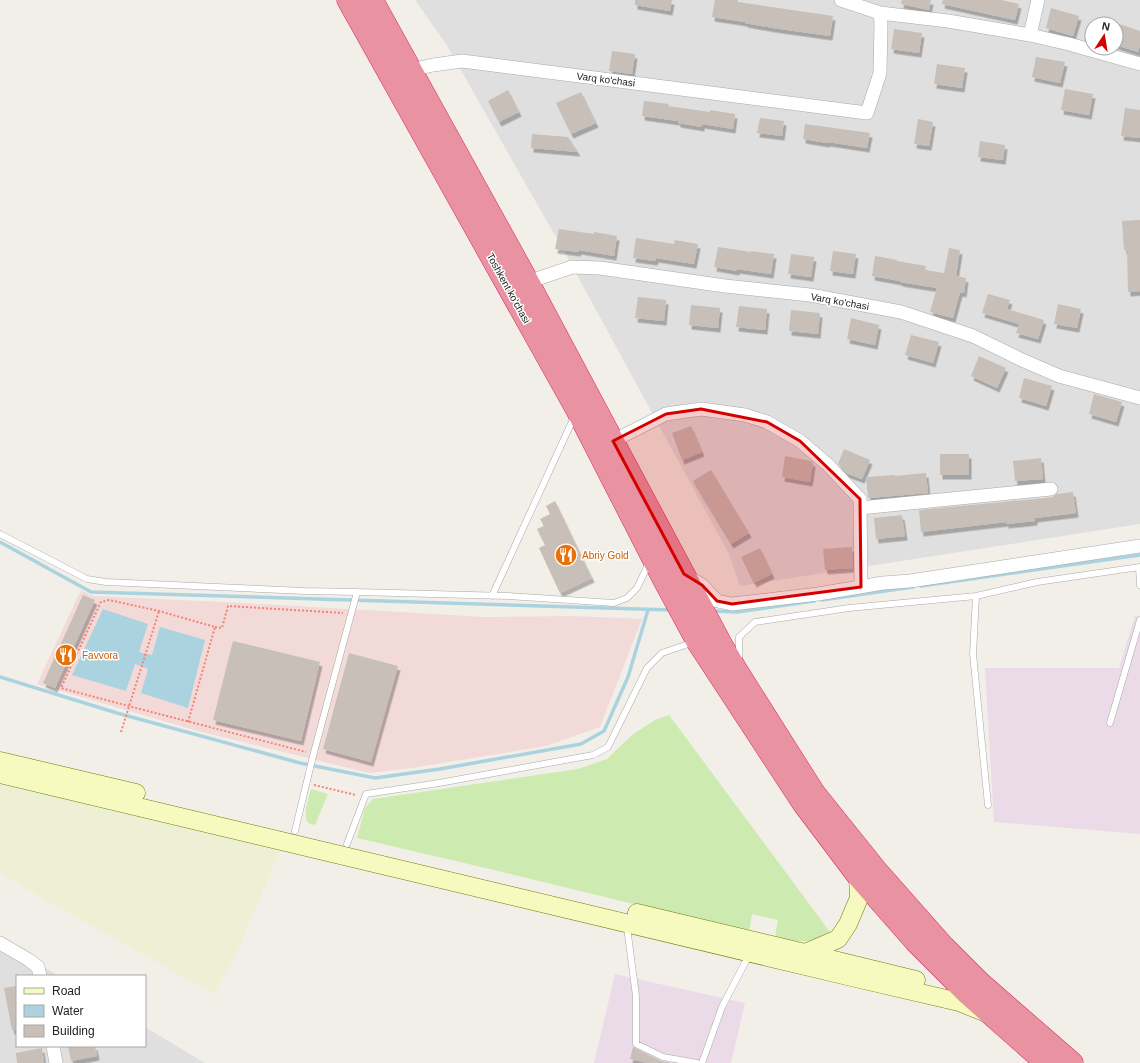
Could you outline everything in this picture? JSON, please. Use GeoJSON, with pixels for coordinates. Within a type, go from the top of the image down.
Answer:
{"type":"FeatureCollection","features":[{"type":"Feature","properties":{"kind":"highway","name":"Toshkent ko'chasi"},"geometry":{"type":"LineString","coordinates":[[348,0],[577,410],[652,556],[674,576]]}},
{"type":"Feature","properties":{"kind":"highway","name":"Toshkent ko'chasi"},"geometry":{"type":"LineString","coordinates":[[372,0],[528,282],[613,441],[674,576]]}},
{"type":"Feature","properties":{"kind":"highway"},"geometry":{"type":"LineString","coordinates":[[674,576],[697,641],[803,803],[858,876],[915,941],[1072,1063]]}},
{"type":"Feature","properties":{"kind":"highway"},"geometry":{"type":"LineString","coordinates":[[674,576],[721,644],[814,793],[875,869],[938,941],[994,1016],[1046,1063]]}},
{"type":"Feature","properties":{"kind":"main road"},"geometry":{"type":"LineString","coordinates":[[0,761],[805,952],[973,987]]}},
{"type":"Feature","properties":{"kind":"main road"},"geometry":{"type":"LineString","coordinates":[[0,774],[626,923],[750,954],[959,1002],[994,1016]]}},
{"type":"Feature","properties":{"kind":"main road"},"geometry":{"type":"LineString","coordinates":[[805,952],[838,940],[848,924],[859,898],[858,876]]}},
{"type":"Feature","properties":{"kind":"street"},"geometry":{"type":"LineString","coordinates":[[841,0],[880,13],[948,21],[1030,35],[1069,44],[1140,64]]}},
{"type":"Feature","properties":{"kind":"street"},"geometry":{"type":"LineString","coordinates":[[1030,35],[1038,0]]}},
{"type":"Feature","properties":{"kind":"street","name":"Varq ko'chasi"},"geometry":{"type":"LineString","coordinates":[[411,70],[462,61],[867,113],[880,73],[880,13]]}},
{"type":"Feature","properties":{"kind":"street","name":"Varq ko'chasi"},"geometry":{"type":"LineString","coordinates":[[528,282],[572,267],[600,268],[725,286],[810,295],[901,312],[973,336],[1059,376],[1140,398]]}},
{"type":"Feature","properties":{"kind":"street"},"geometry":{"type":"LineString","coordinates":[[613,441],[666,414],[701,409],[745,415],[767,422],[800,441],[827,464],[860,499],[861,587]]}},
{"type":"Feature","properties":{"kind":"street"},"geometry":{"type":"LineString","coordinates":[[860,508],[1050,489]]}},
{"type":"Feature","properties":{"kind":"street"},"geometry":{"type":"LineString","coordinates":[[674,576],[702,585],[717,601],[732,604],[818,594],[883,583],[918,580],[1140,546]]}},
{"type":"Feature","properties":{"kind":"street"},"geometry":{"type":"LineString","coordinates":[[0,943],[29,960],[38,968],[40,975]]}},
{"type":"Feature","properties":{"kind":"street"},"geometry":{"type":"LineString","coordinates":[[53,1047],[56,1063]]}},
{"type":"Feature","properties":{"kind":"lane"},"geometry":{"type":"LineString","coordinates":[[492,596],[577,410]]}},
{"type":"Feature","properties":{"kind":"lane"},"geometry":{"type":"LineString","coordinates":[[0,534],[87,579],[106,582],[297,591],[492,596],[614,603],[627,598],[637,588],[652,556]]}},
{"type":"Feature","properties":{"kind":"lane"},"geometry":{"type":"LineString","coordinates":[[740,676],[739,636],[755,622],[850,608],[976,596],[1037,582],[1140,567],[1140,585]]}},
{"type":"Feature","properties":{"kind":"lane"},"geometry":{"type":"LineString","coordinates":[[295,832],[313,755],[357,592]]}},
{"type":"Feature","properties":{"kind":"lane"},"geometry":{"type":"LineString","coordinates":[[976,596],[973,654],[988,805]]}},
{"type":"Feature","properties":{"kind":"lane"},"geometry":{"type":"LineString","coordinates":[[1110,723],[1140,620]]}},
{"type":"Feature","properties":{"kind":"lane"},"geometry":{"type":"LineString","coordinates":[[347,844],[366,794],[439,783],[593,755],[608,747],[647,668],[662,653],[697,641]]}},
{"type":"Feature","properties":{"kind":"lane"},"geometry":{"type":"LineString","coordinates":[[626,923],[636,996],[636,1044],[663,1057],[697,1063]]}},
{"type":"Feature","properties":{"kind":"lane"},"geometry":{"type":"LineString","coordinates":[[702,1063],[722,1007],[750,954]]}},
{"type":"Feature","properties":{"kind":"path"},"geometry":{"type":"LineString","coordinates":[[313,755],[61,688],[101,602],[109,600],[222,628],[228,606],[351,614]]}},
{"type":"Feature","properties":{"kind":"path"},"geometry":{"type":"LineString","coordinates":[[121,732],[158,611]]}},
{"type":"Feature","properties":{"kind":"path"},"geometry":{"type":"LineString","coordinates":[[188,722],[215,627]]}},
{"type":"Feature","properties":{"kind":"path"},"geometry":{"type":"LineString","coordinates":[[307,783],[365,797]]}},
{"type":"Feature","properties":{"kind":"highlighted area"},"geometry":{"type":"Polygon","coordinates":[[[701,409],[767,422],[800,441],[860,499],[861,587],[732,604],[717,601],[702,585],[684,574],[613,441],[666,414],[701,409]]]}},
{"type":"Feature","properties":{"kind":"shaded area"},"geometry":{"type":"Polygon","coordinates":[[[415,0],[1140,0],[1140,524],[740,586],[729,554],[565,253],[446,44],[415,0]]]}},
{"type":"Feature","properties":{"kind":"shaded area"},"geometry":{"type":"Polygon","coordinates":[[[81,590],[93,596],[485,617],[573,616],[642,619],[600,727],[546,746],[412,768],[369,773],[194,730],[37,684],[81,590]]]}},
{"type":"Feature","properties":{"kind":"shaded area"},"geometry":{"type":"Polygon","coordinates":[[[1135,616],[1140,616],[1140,834],[994,822],[985,668],[1119,668],[1135,616]]]}},
{"type":"Feature","properties":{"kind":"shaded area"},"geometry":{"type":"Polygon","coordinates":[[[0,941],[57,975],[16,975],[16,1047],[146,1047],[146,1028],[205,1063],[0,1063],[0,941]]]}},
{"type":"Feature","properties":{"kind":"shaded area"},"geometry":{"type":"Polygon","coordinates":[[[615,974],[745,1003],[731,1063],[594,1063],[615,974]]]}},
{"type":"Feature","properties":{"kind":"green space"},"geometry":{"type":"Polygon","coordinates":[[[669,715],[830,932],[809,941],[797,941],[775,937],[778,920],[752,914],[749,932],[357,838],[365,808],[373,799],[578,769],[607,759],[632,735],[655,720],[669,715]]]}},
{"type":"Feature","properties":{"kind":"green space"},"geometry":{"type":"Polygon","coordinates":[[[0,783],[280,851],[237,952],[214,994],[49,902],[0,872],[0,783]]]}},
{"type":"Feature","properties":{"kind":"green space"},"geometry":{"type":"Polygon","coordinates":[[[311,789],[328,794],[315,825],[308,823],[306,819],[306,806],[311,789]]]}},
{"type":"Feature","properties":{"kind":"water"},"geometry":{"type":"Polygon","coordinates":[[[103,609],[148,624],[139,652],[152,655],[160,627],[205,640],[188,708],[141,693],[148,669],[135,664],[126,691],[72,675],[103,609]]]}},
{"type":"Feature","properties":{"kind":"building"},"geometry":{"type":"Polygon","coordinates":[[[635,0],[672,0],[670,11],[635,5],[635,0]]]}},
{"type":"Feature","properties":{"kind":"building"},"geometry":{"type":"Polygon","coordinates":[[[715,0],[738,0],[738,2],[833,16],[830,36],[712,17],[715,0]]]}},
{"type":"Feature","properties":{"kind":"building"},"geometry":{"type":"Polygon","coordinates":[[[902,0],[931,0],[929,10],[901,4],[902,0]]]}},
{"type":"Feature","properties":{"kind":"building"},"geometry":{"type":"Polygon","coordinates":[[[943,0],[1001,0],[1019,4],[1015,20],[942,4],[943,0]]]}},
{"type":"Feature","properties":{"kind":"building"},"geometry":{"type":"Polygon","coordinates":[[[1051,8],[1079,16],[1073,36],[1046,28],[1051,8]]]}},
{"type":"Feature","properties":{"kind":"building"},"geometry":{"type":"Polygon","coordinates":[[[1124,26],[1140,31],[1140,45],[1138,52],[1124,48],[1124,26]]]}},
{"type":"Feature","properties":{"kind":"building"},"geometry":{"type":"Polygon","coordinates":[[[894,29],[922,33],[919,53],[891,49],[894,29]]]}},
{"type":"Feature","properties":{"kind":"building"},"geometry":{"type":"Polygon","coordinates":[[[612,51],[635,54],[632,74],[609,71],[612,51]]]}},
{"type":"Feature","properties":{"kind":"building"},"geometry":{"type":"Polygon","coordinates":[[[1036,57],[1065,62],[1060,83],[1032,77],[1036,57]]]}},
{"type":"Feature","properties":{"kind":"building"},"geometry":{"type":"Polygon","coordinates":[[[937,64],[965,68],[962,88],[934,84],[937,64]]]}},
{"type":"Feature","properties":{"kind":"building"},"geometry":{"type":"Polygon","coordinates":[[[1065,89],[1093,94],[1089,115],[1061,110],[1065,89]]]}},
{"type":"Feature","properties":{"kind":"building"},"geometry":{"type":"Polygon","coordinates":[[[508,90],[519,112],[499,122],[488,101],[508,90]]]}},
{"type":"Feature","properties":{"kind":"building"},"geometry":{"type":"Polygon","coordinates":[[[581,92],[596,123],[571,134],[556,103],[581,92]]]}},
{"type":"Feature","properties":{"kind":"building"},"geometry":{"type":"Polygon","coordinates":[[[644,101],[710,112],[710,110],[735,114],[733,129],[702,124],[702,127],[678,123],[678,121],[642,116],[644,101]]]}},
{"type":"Feature","properties":{"kind":"building"},"geometry":{"type":"Polygon","coordinates":[[[1125,108],[1140,110],[1140,138],[1121,136],[1125,108]]]}},
{"type":"Feature","properties":{"kind":"building"},"geometry":{"type":"Polygon","coordinates":[[[760,118],[784,121],[782,136],[757,133],[760,118]]]}},
{"type":"Feature","properties":{"kind":"building"},"geometry":{"type":"Polygon","coordinates":[[[918,119],[933,122],[929,146],[914,144],[918,119]]]}},
{"type":"Feature","properties":{"kind":"building"},"geometry":{"type":"Polygon","coordinates":[[[805,124],[870,133],[867,148],[803,139],[805,124]]]}},
{"type":"Feature","properties":{"kind":"building"},"geometry":{"type":"Polygon","coordinates":[[[532,134],[568,137],[578,152],[531,148],[532,134]]]}},
{"type":"Feature","properties":{"kind":"building"},"geometry":{"type":"Polygon","coordinates":[[[980,141],[1005,145],[1003,160],[978,157],[980,141]]]}},
{"type":"Feature","properties":{"kind":"building"},"geometry":{"type":"Polygon","coordinates":[[[1140,220],[1140,291],[1128,292],[1127,250],[1124,250],[1122,221],[1140,220]]]}},
{"type":"Feature","properties":{"kind":"building"},"geometry":{"type":"Polygon","coordinates":[[[559,229],[594,234],[594,232],[617,236],[614,256],[579,250],[578,252],[555,249],[559,229]]]}},
{"type":"Feature","properties":{"kind":"building"},"geometry":{"type":"Polygon","coordinates":[[[636,238],[674,244],[675,240],[698,244],[694,264],[656,258],[655,261],[633,258],[636,238]]]}},
{"type":"Feature","properties":{"kind":"building"},"geometry":{"type":"Polygon","coordinates":[[[718,247],[774,254],[771,274],[714,267],[718,247]]]}},
{"type":"Feature","properties":{"kind":"building"},"geometry":{"type":"Polygon","coordinates":[[[949,248],[960,250],[956,276],[966,278],[964,293],[960,292],[953,318],[930,312],[937,288],[872,276],[875,256],[926,266],[925,270],[944,273],[949,248]]]}},
{"type":"Feature","properties":{"kind":"building"},"geometry":{"type":"Polygon","coordinates":[[[833,251],[856,254],[853,274],[830,271],[833,251]]]}},
{"type":"Feature","properties":{"kind":"building"},"geometry":{"type":"Polygon","coordinates":[[[791,254],[814,257],[811,277],[788,274],[791,254]]]}},
{"type":"Feature","properties":{"kind":"building"},"geometry":{"type":"Polygon","coordinates":[[[988,294],[1010,300],[1007,309],[1044,320],[1038,339],[1016,333],[1019,324],[982,313],[988,294]]]}},
{"type":"Feature","properties":{"kind":"building"},"geometry":{"type":"Polygon","coordinates":[[[638,297],[666,300],[664,321],[635,318],[638,297]]]}},
{"type":"Feature","properties":{"kind":"building"},"geometry":{"type":"Polygon","coordinates":[[[1058,304],[1081,309],[1077,328],[1054,324],[1058,304]]]}},
{"type":"Feature","properties":{"kind":"building"},"geometry":{"type":"Polygon","coordinates":[[[691,305],[720,308],[718,328],[689,325],[691,305]]]}},
{"type":"Feature","properties":{"kind":"building"},"geometry":{"type":"Polygon","coordinates":[[[739,306],[767,309],[765,330],[736,327],[739,306]]]}},
{"type":"Feature","properties":{"kind":"building"},"geometry":{"type":"Polygon","coordinates":[[[791,310],[820,313],[818,334],[789,331],[791,310]]]}},
{"type":"Feature","properties":{"kind":"building"},"geometry":{"type":"Polygon","coordinates":[[[851,318],[879,325],[875,345],[847,339],[851,318]]]}},
{"type":"Feature","properties":{"kind":"building"},"geometry":{"type":"Polygon","coordinates":[[[911,335],[939,342],[933,363],[905,355],[911,335]]]}},
{"type":"Feature","properties":{"kind":"building"},"geometry":{"type":"Polygon","coordinates":[[[979,356],[1006,368],[997,388],[971,376],[979,356]]]}},
{"type":"Feature","properties":{"kind":"building"},"geometry":{"type":"Polygon","coordinates":[[[1024,378],[1052,386],[1046,406],[1019,398],[1024,378]]]}},
{"type":"Feature","properties":{"kind":"building"},"geometry":{"type":"Polygon","coordinates":[[[1094,394],[1122,402],[1116,422],[1089,414],[1094,394]]]}},
{"type":"Feature","properties":{"kind":"building"},"geometry":{"type":"Polygon","coordinates":[[[691,426],[702,452],[682,460],[672,433],[691,426]]]}},
{"type":"Feature","properties":{"kind":"building"},"geometry":{"type":"Polygon","coordinates":[[[844,449],[870,460],[862,479],[846,473],[838,464],[844,449]]]}},
{"type":"Feature","properties":{"kind":"building"},"geometry":{"type":"Polygon","coordinates":[[[940,454],[969,454],[969,475],[940,475],[940,454]]]}},
{"type":"Feature","properties":{"kind":"building"},"geometry":{"type":"Polygon","coordinates":[[[785,456],[811,461],[813,463],[810,482],[782,477],[785,456]]]}},
{"type":"Feature","properties":{"kind":"building"},"geometry":{"type":"Polygon","coordinates":[[[1041,458],[1043,479],[1015,481],[1013,461],[1041,458]]]}},
{"type":"Feature","properties":{"kind":"building"},"geometry":{"type":"Polygon","coordinates":[[[711,470],[749,533],[731,544],[693,481],[711,470]]]}},
{"type":"Feature","properties":{"kind":"building"},"geometry":{"type":"Polygon","coordinates":[[[926,473],[928,493],[868,498],[866,477],[926,473]]]}},
{"type":"Feature","properties":{"kind":"building"},"geometry":{"type":"Polygon","coordinates":[[[1073,492],[1076,513],[1035,518],[1035,521],[1006,524],[1006,522],[921,532],[919,510],[1045,498],[1052,497],[1057,494],[1073,492]]]}},
{"type":"Feature","properties":{"kind":"building"},"geometry":{"type":"Polygon","coordinates":[[[555,501],[592,578],[560,593],[539,548],[545,545],[537,529],[544,526],[540,519],[550,514],[546,506],[555,501]]]}},
{"type":"Feature","properties":{"kind":"building"},"geometry":{"type":"Polygon","coordinates":[[[902,515],[905,536],[876,539],[874,518],[902,515]]]}},
{"type":"Feature","properties":{"kind":"building"},"geometry":{"type":"Polygon","coordinates":[[[852,547],[853,568],[825,570],[823,549],[852,547]]]}},
{"type":"Feature","properties":{"kind":"building"},"geometry":{"type":"Polygon","coordinates":[[[760,548],[772,574],[754,583],[741,557],[760,548]]]}},
{"type":"Feature","properties":{"kind":"building"},"geometry":{"type":"Polygon","coordinates":[[[83,595],[95,600],[55,688],[43,683],[83,595]]]}},
{"type":"Feature","properties":{"kind":"building"},"geometry":{"type":"Polygon","coordinates":[[[233,641],[320,662],[301,741],[213,720],[233,641]]]}},
{"type":"Feature","properties":{"kind":"building"},"geometry":{"type":"Polygon","coordinates":[[[349,653],[398,666],[371,762],[323,749],[349,653]]]}},
{"type":"Feature","properties":{"kind":"building"},"geometry":{"type":"Polygon","coordinates":[[[16,986],[16,1030],[12,1030],[4,988],[16,986]]]}},
{"type":"Feature","properties":{"kind":"building"},"geometry":{"type":"Polygon","coordinates":[[[68,1047],[95,1047],[97,1056],[71,1061],[68,1047]]]}},
{"type":"Feature","properties":{"kind":"building"},"geometry":{"type":"Polygon","coordinates":[[[633,1047],[661,1061],[671,1063],[648,1063],[630,1059],[633,1047]]]}},
{"type":"Feature","properties":{"kind":"building"},"geometry":{"type":"Polygon","coordinates":[[[42,1048],[44,1063],[17,1063],[16,1053],[42,1048]]]}},
{"type":"Feature","properties":{"kind":"waterway"},"geometry":{"type":"LineString","coordinates":[[0,542],[91,592],[671,610]]}},
{"type":"Feature","properties":{"kind":"waterway"},"geometry":{"type":"LineString","coordinates":[[921,586],[1140,555]]}},
{"type":"Feature","properties":{"kind":"waterway"},"geometry":{"type":"LineString","coordinates":[[822,600],[913,587]]}},
{"type":"Feature","properties":{"kind":"waterway"},"geometry":{"type":"LineString","coordinates":[[713,611],[737,612],[814,601]]}},
{"type":"Feature","properties":{"kind":"waterway"},"geometry":{"type":"LineString","coordinates":[[0,677],[117,713],[300,763],[375,778],[440,769],[581,744],[604,731],[628,677],[648,610]]}},
{"type":"Feature","properties":{"kind":"place","name":"Abriy Gold"},"geometry":{"type":"Point","coordinates":[566,555]}},
{"type":"Feature","properties":{"kind":"place","name":"Favvora"},"geometry":{"type":"Point","coordinates":[66,655]}}]}
